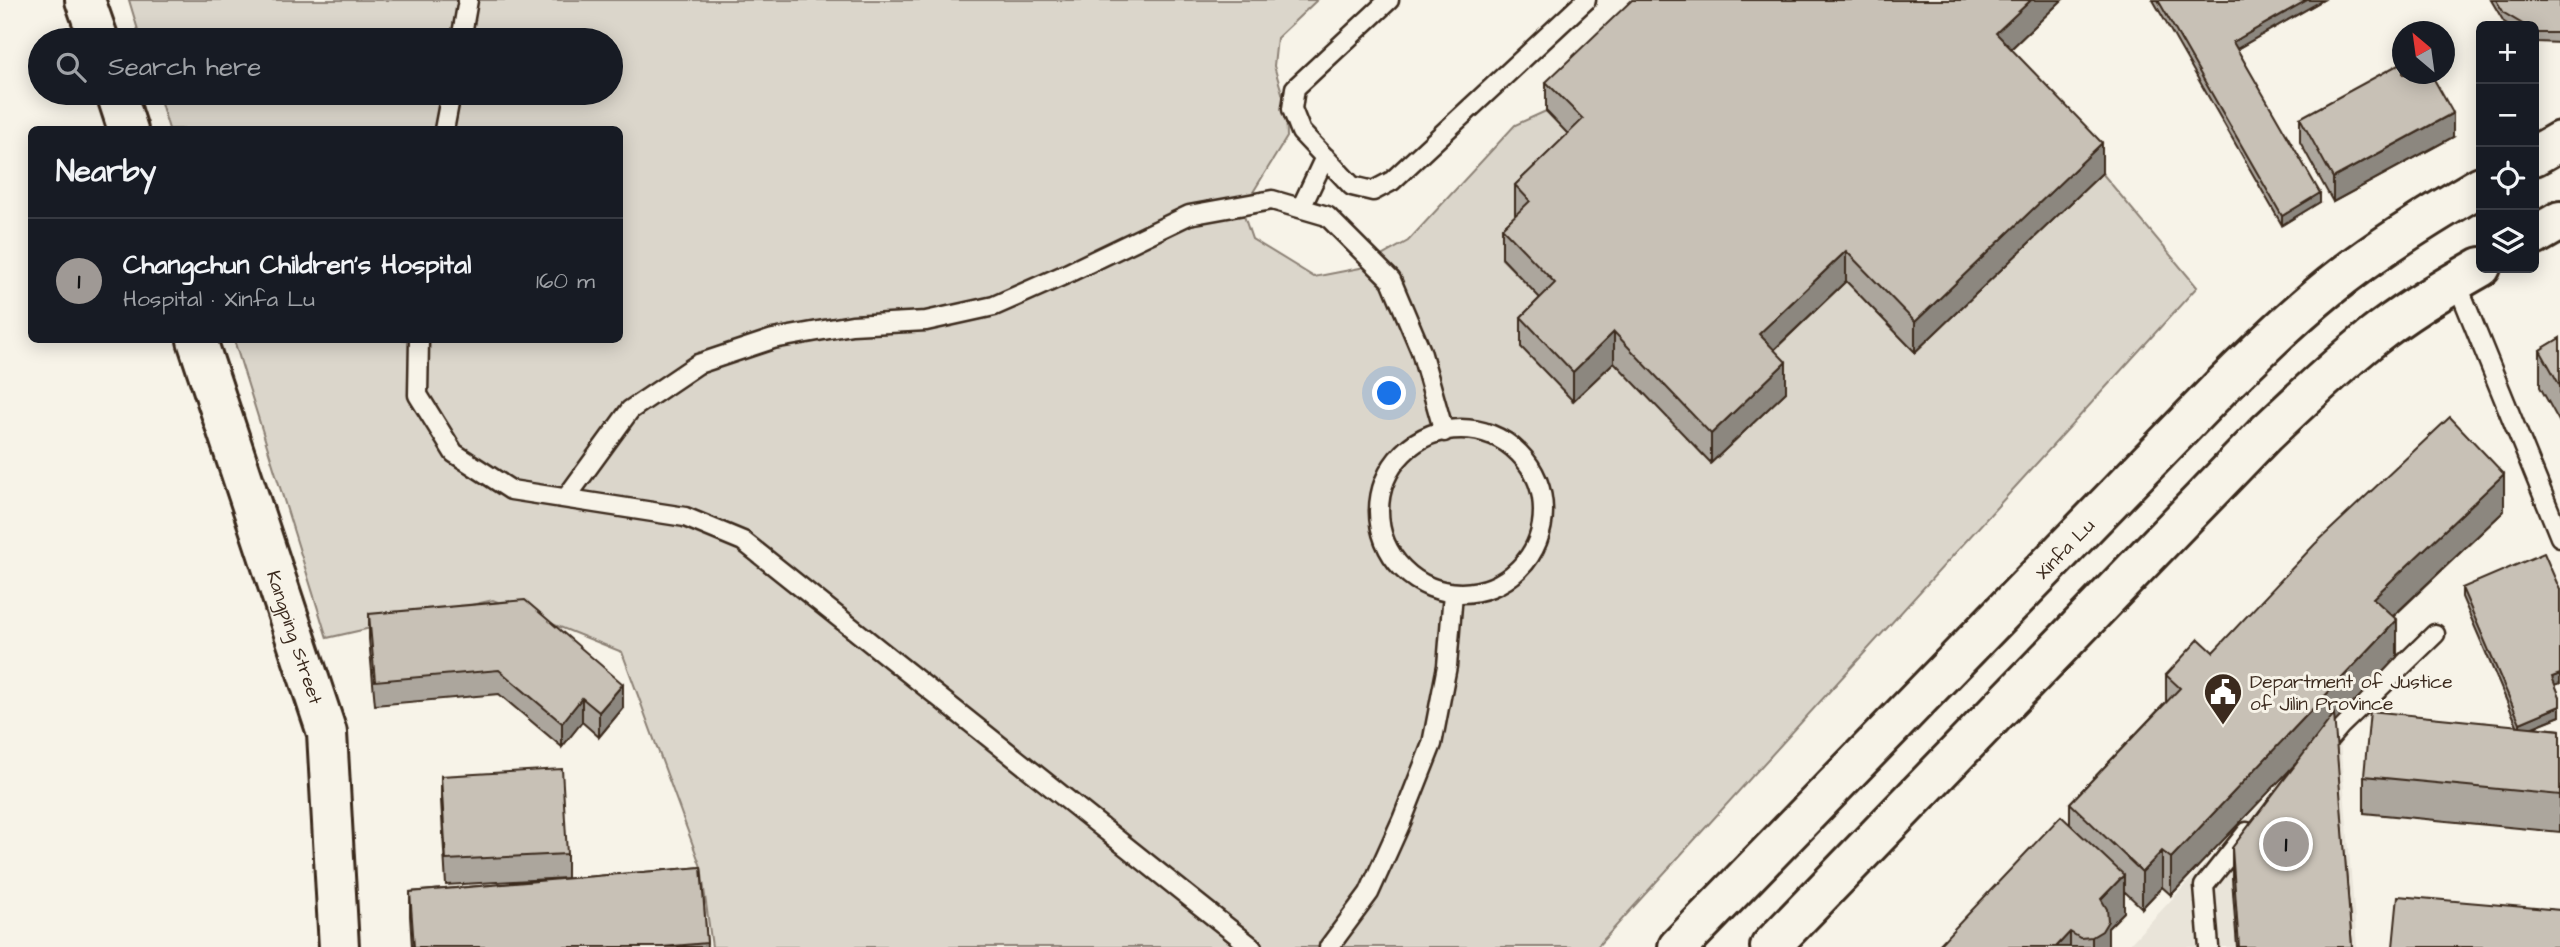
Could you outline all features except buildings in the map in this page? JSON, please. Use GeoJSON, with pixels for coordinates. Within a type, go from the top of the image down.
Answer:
{"type":"FeatureCollection","features":[{"type":"Feature","properties":{"kind":"main road"},"geometry":{"type":"LineString","coordinates":[[85,0],[95,28]]}},
{"type":"Feature","properties":{"kind":"main road"},"geometry":{"type":"LineString","coordinates":[[120,105],[127,126]]}},
{"type":"Feature","properties":{"kind":"main road"},"geometry":{"type":"LineString","coordinates":[[2539,153],[2560,141]]}},
{"type":"Feature","properties":{"kind":"main road","name":"Xinfa Lu"},"geometry":{"type":"LineString","coordinates":[[1678,947],[2219,389],[2283,327],[2340,278],[2389,242],[2476,189]]}},
{"type":"Feature","properties":{"kind":"main road"},"geometry":{"type":"LineString","coordinates":[[2539,233],[2560,221]]}},
{"type":"Feature","properties":{"kind":"main road"},"geometry":{"type":"LineString","coordinates":[[1770,947],[2265,434],[2327,375],[2374,336],[2469,274]]}},
{"type":"Feature","properties":{"kind":"main road","name":"Kangping Street"},"geometry":{"type":"LineString","coordinates":[[198,343],[327,733],[339,947]]}},
{"type":"Feature","properties":{"kind":"lane"},"geometry":{"type":"LineString","coordinates":[[463,28],[468,0]]}},
{"type":"Feature","properties":{"kind":"lane"},"geometry":{"type":"LineString","coordinates":[[1389,0],[1295,88],[1292,109],[1301,132],[1352,187],[1373,191],[1392,181],[1586,0]]}},
{"type":"Feature","properties":{"kind":"lane"},"geometry":{"type":"LineString","coordinates":[[445,126],[449,105]]}},
{"type":"Feature","properties":{"kind":"lane"},"geometry":{"type":"LineString","coordinates":[[1301,208],[1325,157]]}},
{"type":"Feature","properties":{"kind":"lane"},"geometry":{"type":"LineString","coordinates":[[566,498],[630,410],[698,365],[773,339],[852,326],[926,321],[994,306],[1189,215],[1272,200],[1327,216],[1391,280],[1421,351],[1444,432]]}},
{"type":"Feature","properties":{"kind":"lane"},"geometry":{"type":"LineString","coordinates":[[2469,274],[2560,537]]}},
{"type":"Feature","properties":{"kind":"lane"},"geometry":{"type":"LineString","coordinates":[[419,343],[418,395],[454,453],[511,490],[685,517],[743,541],[1252,947]]}},
{"type":"Feature","properties":{"kind":"lane"},"geometry":{"type":"LineString","coordinates":[[1456,429],[1483,432],[1508,444],[1528,462],[1540,487],[1544,514],[1539,540],[1525,563],[1515,572],[1504,581],[1480,592],[1453,593],[1427,586],[1405,571],[1388,549],[1380,524],[1380,497],[1390,472],[1406,450],[1430,436],[1456,429]]}},
{"type":"Feature","properties":{"kind":"lane"},"geometry":{"type":"LineString","coordinates":[[1329,947],[1369,893],[1432,744],[1447,666],[1453,593]]}},
{"type":"Feature","properties":{"kind":"lane"},"geometry":{"type":"LineString","coordinates":[[2305,765],[2340,726],[2435,634]]}},
{"type":"Feature","properties":{"kind":"lane"},"geometry":{"type":"LineString","coordinates":[[2209,947],[2204,886],[2262,815]]}},
{"type":"Feature","properties":{"kind":"shaded area"},"geometry":{"type":"Polygon","coordinates":[[[129,0],[1317,0],[1277,38],[1274,66],[1286,106],[1287,137],[1242,210],[1252,239],[1314,277],[1360,268],[1408,241],[1515,125],[1546,111],[1583,149],[1530,231],[1502,259],[1555,313],[1572,401],[1614,362],[1759,364],[1846,281],[1915,352],[2102,173],[2197,287],[1597,947],[712,947],[701,867],[622,652],[493,600],[327,638],[235,343],[623,343],[623,126],[168,126],[162,105],[623,105],[623,28],[137,28],[129,0]]]}},
{"type":"Feature","properties":{"kind":"shaded area"},"geometry":{"type":"Polygon","coordinates":[[[2329,732],[2340,741],[2357,947],[2127,947],[2329,732]]]}},
{"type":"Feature","properties":{"kind":"place","name":"Department of Justice of Jilin Province"},"geometry":{"type":"Point","coordinates":[2223,726]}},
{"type":"Feature","properties":{"kind":"place","name":"Changchun Children's Hospital"},"geometry":{"type":"Point","coordinates":[2286,844]}}]}
